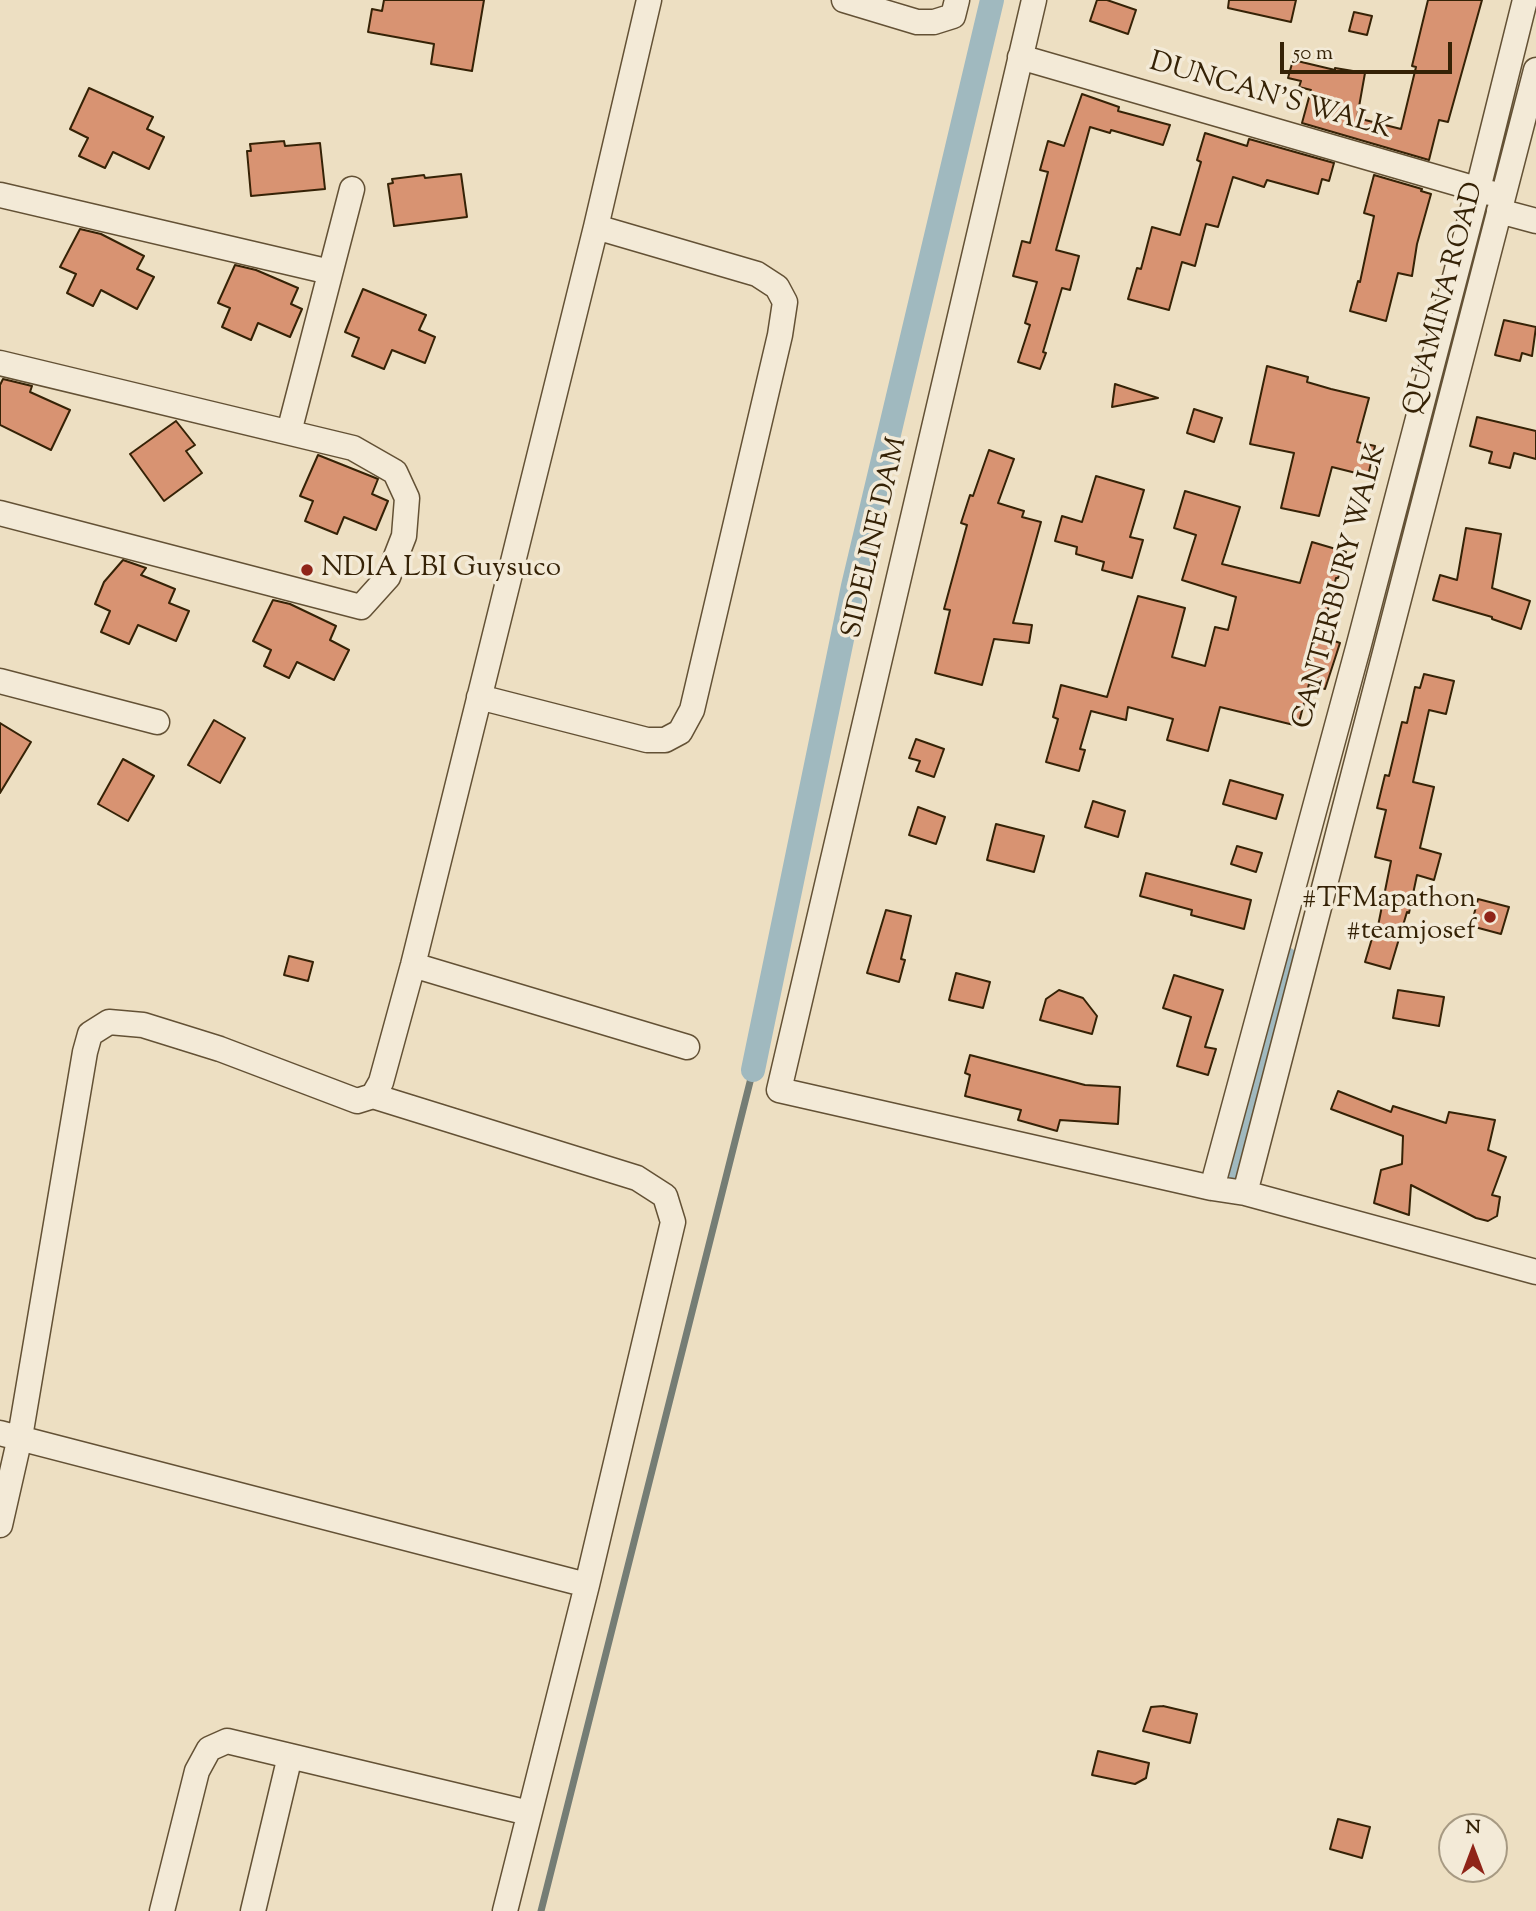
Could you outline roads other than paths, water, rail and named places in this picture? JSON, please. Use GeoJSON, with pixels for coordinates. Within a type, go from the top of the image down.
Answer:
{"type":"FeatureCollection","features":[{"type":"Feature","properties":{"kind":"street"},"geometry":{"type":"LineString","coordinates":[[373,1096],[381,1082],[413,965],[596,228],[649,0]]}},
{"type":"Feature","properties":{"kind":"street"},"geometry":{"type":"LineString","coordinates":[[844,0],[916,22],[934,22],[953,16],[957,0]]}},
{"type":"Feature","properties":{"kind":"street","name":"SIDELINE DAM"},"geometry":{"type":"LineString","coordinates":[[1034,0],[783,1091],[1212,1188]]}},
{"type":"Feature","properties":{"kind":"street","name":"CANTERBURY WALK"},"geometry":{"type":"LineString","coordinates":[[1212,1188],[1358,648],[1491,196],[1525,0]]}},
{"type":"Feature","properties":{"kind":"street","name":"DUNCAN'S WALK"},"geometry":{"type":"LineString","coordinates":[[1020,57],[1491,196],[1536,221]]}},
{"type":"Feature","properties":{"kind":"street","name":"QUAMINA ROAD"},"geometry":{"type":"LineString","coordinates":[[1245,1193],[1491,196],[1536,70]]}},
{"type":"Feature","properties":{"kind":"street"},"geometry":{"type":"LineString","coordinates":[[289,432],[352,189]]}},
{"type":"Feature","properties":{"kind":"street"},"geometry":{"type":"LineString","coordinates":[[0,195],[330,272]]}},
{"type":"Feature","properties":{"kind":"street"},"geometry":{"type":"LineString","coordinates":[[479,697],[647,740],[665,740],[680,732],[692,710],[780,335],[785,302],[777,287],[757,274],[596,228]]}},
{"type":"Feature","properties":{"kind":"street"},"geometry":{"type":"LineString","coordinates":[[0,363],[353,448],[395,472],[407,498],[404,536],[388,577],[361,607],[0,513]]}},
{"type":"Feature","properties":{"kind":"street"},"geometry":{"type":"LineString","coordinates":[[0,681],[157,722]]}},
{"type":"Feature","properties":{"kind":"street"},"geometry":{"type":"LineString","coordinates":[[413,965],[687,1047]]}},
{"type":"Feature","properties":{"kind":"street"},"geometry":{"type":"LineString","coordinates":[[0,1525],[10,1435],[85,1052],[90,1034],[109,1023],[143,1025],[220,1049],[357,1101],[373,1096],[637,1178],[665,1196],[673,1222],[587,1585],[505,1911]]}},
{"type":"Feature","properties":{"kind":"street"},"geometry":{"type":"LineString","coordinates":[[1212,1188],[1245,1193],[1536,1272]]}},
{"type":"Feature","properties":{"kind":"street"},"geometry":{"type":"LineString","coordinates":[[10,1435],[587,1585]]}},
{"type":"Feature","properties":{"kind":"street"},"geometry":{"type":"LineString","coordinates":[[162,1911],[197,1771],[209,1749],[227,1741],[529,1813]]}},
{"type":"Feature","properties":{"kind":"street"},"geometry":{"type":"LineString","coordinates":[[253,1911],[290,1756]]}},
{"type":"Feature","properties":{"kind":"waterway"},"geometry":{"type":"LineString","coordinates":[[753,1070],[853,586],[992,0]]}},
{"type":"Feature","properties":{"kind":"waterway"},"geometry":{"type":"LineString","coordinates":[[1227,1185],[1286,959]]}},
{"type":"Feature","properties":{"kind":"waterway"},"geometry":{"type":"LineString","coordinates":[[541,1911],[753,1070]]}},
{"type":"Feature","properties":{"kind":"place","name":"NDIA LBI Guysuco"},"geometry":{"type":"Point","coordinates":[307,570]}},
{"type":"Feature","properties":{"kind":"place","name":"#TFMapathon #teamjosef"},"geometry":{"type":"Point","coordinates":[1490,917]}}]}
